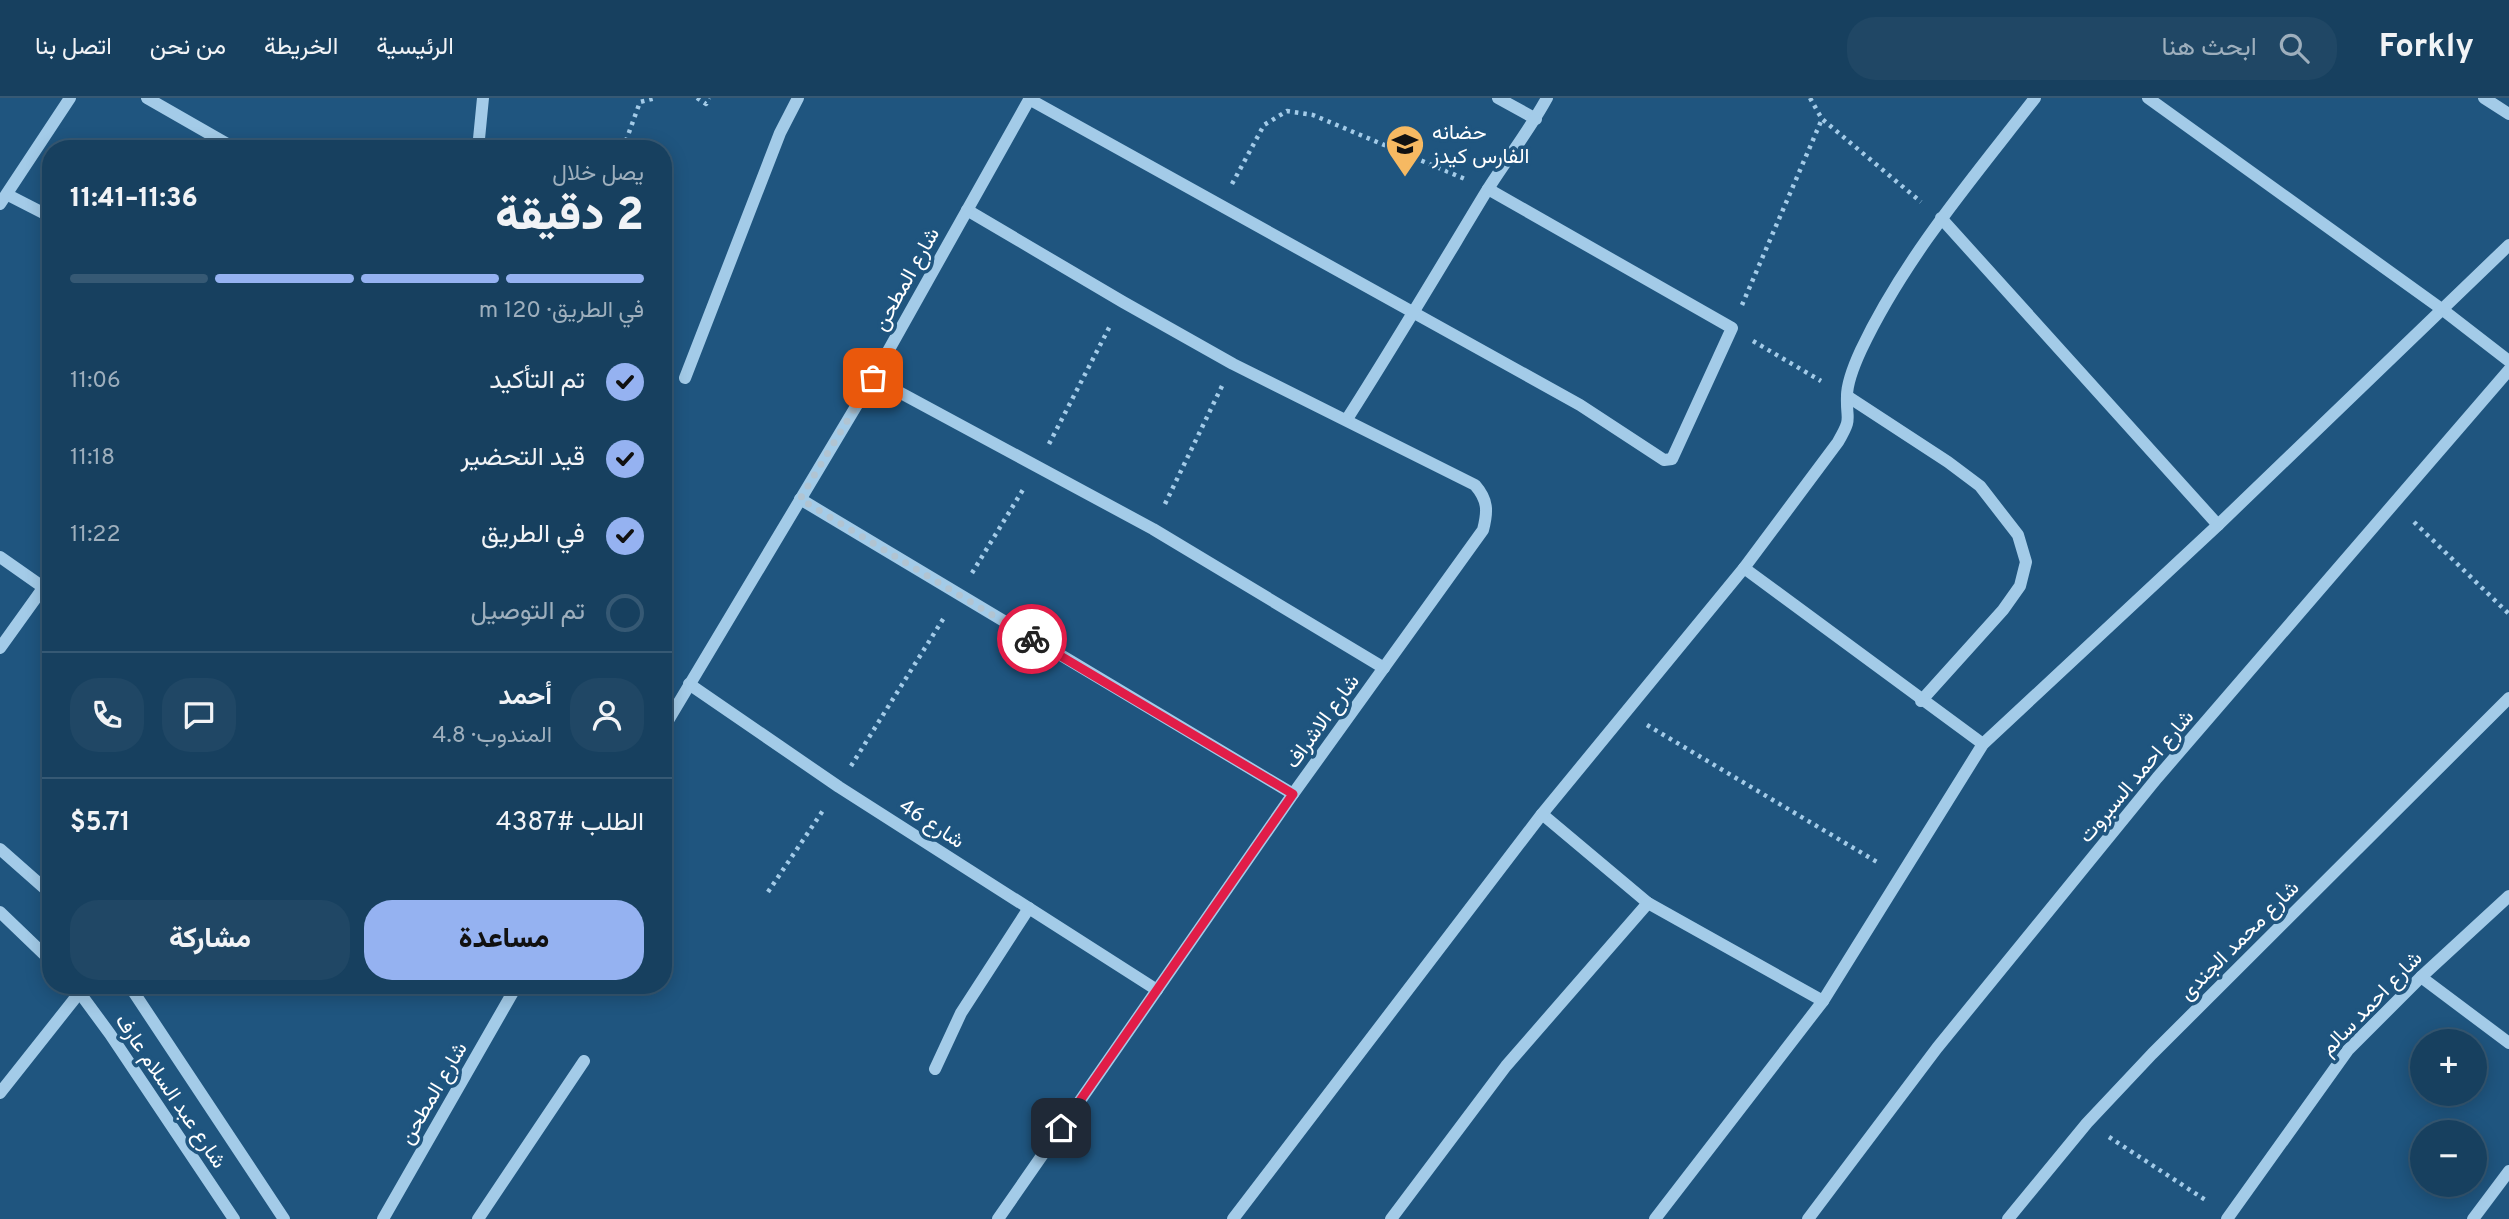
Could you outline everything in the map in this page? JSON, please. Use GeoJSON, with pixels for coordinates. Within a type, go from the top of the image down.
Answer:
{"type":"FeatureCollection","features":[{"type":"Feature","properties":{"kind":"street"},"geometry":{"type":"LineString","coordinates":[[43,140],[70,98]]}},
{"type":"Feature","properties":{"kind":"street"},"geometry":{"type":"LineString","coordinates":[[147,98],[220,140]]}},
{"type":"Feature","properties":{"kind":"street"},"geometry":{"type":"LineString","coordinates":[[479,140],[483,98]]}},
{"type":"Feature","properties":{"kind":"street"},"geometry":{"type":"LineString","coordinates":[[685,378],[780,133],[798,98]]}},
{"type":"Feature","properties":{"kind":"street"},"geometry":{"type":"LineString","coordinates":[[1030,98],[1219,206],[1416,312],[1580,405],[1668,461],[1675,455],[1732,328],[1488,189]]}},
{"type":"Feature","properties":{"kind":"street","name":"شارع المطحن"},"geometry":{"type":"LineString","coordinates":[[672,713],[873,378],[1030,98]]}},
{"type":"Feature","properties":{"kind":"street"},"geometry":{"type":"LineString","coordinates":[[1498,98],[1536,118]]}},
{"type":"Feature","properties":{"kind":"street"},"geometry":{"type":"LineString","coordinates":[[967,210],[1233,364],[1348,419],[1416,312],[1488,189],[1547,98]]}},
{"type":"Feature","properties":{"kind":"street"},"geometry":{"type":"LineString","coordinates":[[1233,1219],[1542,814],[1744,568],[1838,442],[1850,417],[1847,396],[1861,351],[1898,282],[1941,218],[2035,98]]}},
{"type":"Feature","properties":{"kind":"street"},"geometry":{"type":"LineString","coordinates":[[2148,98],[2443,310],[2509,361]]}},
{"type":"Feature","properties":{"kind":"street"},"geometry":{"type":"LineString","coordinates":[[2484,98],[2509,114]]}},
{"type":"Feature","properties":{"kind":"street"},"geometry":{"type":"LineString","coordinates":[[42,141],[4,199],[42,214]]}},
{"type":"Feature","properties":{"kind":"street"},"geometry":{"type":"LineString","coordinates":[[1941,218],[2218,525]]}},
{"type":"Feature","properties":{"kind":"street"},"geometry":{"type":"LineString","coordinates":[[1655,1219],[1823,1001],[1983,744],[2218,525],[2509,245]]}},
{"type":"Feature","properties":{"kind":"street","name":"شارع احمد السبروت"},"geometry":{"type":"LineString","coordinates":[[1808,1219],[1937,1048],[2157,778],[2509,370]]}},
{"type":"Feature","properties":{"kind":"street"},"geometry":{"type":"LineString","coordinates":[[873,378],[1153,529],[1384,668]]}},
{"type":"Feature","properties":{"kind":"street"},"geometry":{"type":"LineString","coordinates":[[1847,396],[1980,486],[2018,535],[2025,562],[2020,586],[2003,610],[1921,701]]}},
{"type":"Feature","properties":{"kind":"street","name":"شارع الاشراف"},"geometry":{"type":"LineString","coordinates":[[998,1219],[1293,794],[1483,530],[1488,513],[1485,496],[1475,485],[1348,419]]}},
{"type":"Feature","properties":{"kind":"street"},"geometry":{"type":"LineString","coordinates":[[800,499],[1293,794]]}},
{"type":"Feature","properties":{"kind":"street"},"geometry":{"type":"LineString","coordinates":[[0,557],[42,582]]}},
{"type":"Feature","properties":{"kind":"street"},"geometry":{"type":"LineString","coordinates":[[1744,568],[1921,701],[1983,744]]}},
{"type":"Feature","properties":{"kind":"street"},"geometry":{"type":"LineString","coordinates":[[0,648],[42,595]]}},
{"type":"Feature","properties":{"kind":"street","name":"شارع 46"},"geometry":{"type":"LineString","coordinates":[[689,684],[838,787],[1157,990]]}},
{"type":"Feature","properties":{"kind":"street","name":"شارع محمد الجندى"},"geometry":{"type":"LineString","coordinates":[[2008,1219],[2087,1123],[2152,1054],[2509,698]]}},
{"type":"Feature","properties":{"kind":"street"},"geometry":{"type":"LineString","coordinates":[[1542,814],[1648,903],[1823,1001]]}},
{"type":"Feature","properties":{"kind":"street"},"geometry":{"type":"LineString","coordinates":[[0,849],[42,886]]}},
{"type":"Feature","properties":{"kind":"street","name":"شارع احمد سالم"},"geometry":{"type":"LineString","coordinates":[[2228,1217],[2348,1050],[2421,976],[2509,895]]}},
{"type":"Feature","properties":{"kind":"street"},"geometry":{"type":"LineString","coordinates":[[1391,1219],[1506,1066],[1648,903]]}},
{"type":"Feature","properties":{"kind":"street"},"geometry":{"type":"LineString","coordinates":[[935,1069],[961,1013],[1029,908]]}},
{"type":"Feature","properties":{"kind":"street"},"geometry":{"type":"LineString","coordinates":[[0,912],[42,952]]}},
{"type":"Feature","properties":{"kind":"street"},"geometry":{"type":"LineString","coordinates":[[2421,976],[2509,1044]]}},
{"type":"Feature","properties":{"kind":"street"},"geometry":{"type":"LineString","coordinates":[[0,1093],[73,994]]}},
{"type":"Feature","properties":{"kind":"street","name":"شارع عبد السلام عارف"},"geometry":{"type":"LineString","coordinates":[[80,994],[234,1219]]}},
{"type":"Feature","properties":{"kind":"street","name":"شارع عبد السلام عارف"},"geometry":{"type":"LineString","coordinates":[[136,994],[284,1219]]}},
{"type":"Feature","properties":{"kind":"street","name":"شارع المطحن"},"geometry":{"type":"LineString","coordinates":[[383,1219],[512,994]]}},
{"type":"Feature","properties":{"kind":"street"},"geometry":{"type":"LineString","coordinates":[[478,1219],[584,1061]]}},
{"type":"Feature","properties":{"kind":"street"},"geometry":{"type":"LineString","coordinates":[[2473,1219],[2509,1171]]}},
{"type":"Feature","properties":{"kind":"path"},"geometry":{"type":"LineString","coordinates":[[627,140],[640,102],[656,98]]}},
{"type":"Feature","properties":{"kind":"path"},"geometry":{"type":"LineString","coordinates":[[697,98],[706,104],[709,98]]}},
{"type":"Feature","properties":{"kind":"path"},"geometry":{"type":"LineString","coordinates":[[1810,98],[1822,119],[1941,218]]}},
{"type":"Feature","properties":{"kind":"path"},"geometry":{"type":"LineString","coordinates":[[1219,206],[1264,125],[1287,111],[1313,115],[1488,189]]}},
{"type":"Feature","properties":{"kind":"path"},"geometry":{"type":"LineString","coordinates":[[1822,119],[1732,328],[1847,396]]}},
{"type":"Feature","properties":{"kind":"path"},"geometry":{"type":"LineString","coordinates":[[768,892],[838,787],[1037,466],[1123,302]]}},
{"type":"Feature","properties":{"kind":"path"},"geometry":{"type":"LineString","coordinates":[[1153,529],[1233,364]]}},
{"type":"Feature","properties":{"kind":"path"},"geometry":{"type":"LineString","coordinates":[[2393,502],[2509,614]]}},
{"type":"Feature","properties":{"kind":"path"},"geometry":{"type":"LineString","coordinates":[[1625,712],[1902,877]]}},
{"type":"Feature","properties":{"kind":"path"},"geometry":{"type":"LineString","coordinates":[[2087,1123],[2228,1217]]}},
{"type":"Feature","properties":{"kind":"way so far"},"geometry":{"type":"LineString","coordinates":[[873,378],[800,499],[1032,639]]}},
{"type":"Feature","properties":{"kind":"place","name":"حضانه الفارس كيدز"},"geometry":{"type":"Point","coordinates":[1405,178]}},
{"type":"Feature","properties":{"kind":"route"},"geometry":{"type":"LineString","coordinates":[[1032,639],[1293,794],[1061,1128]]}}]}
